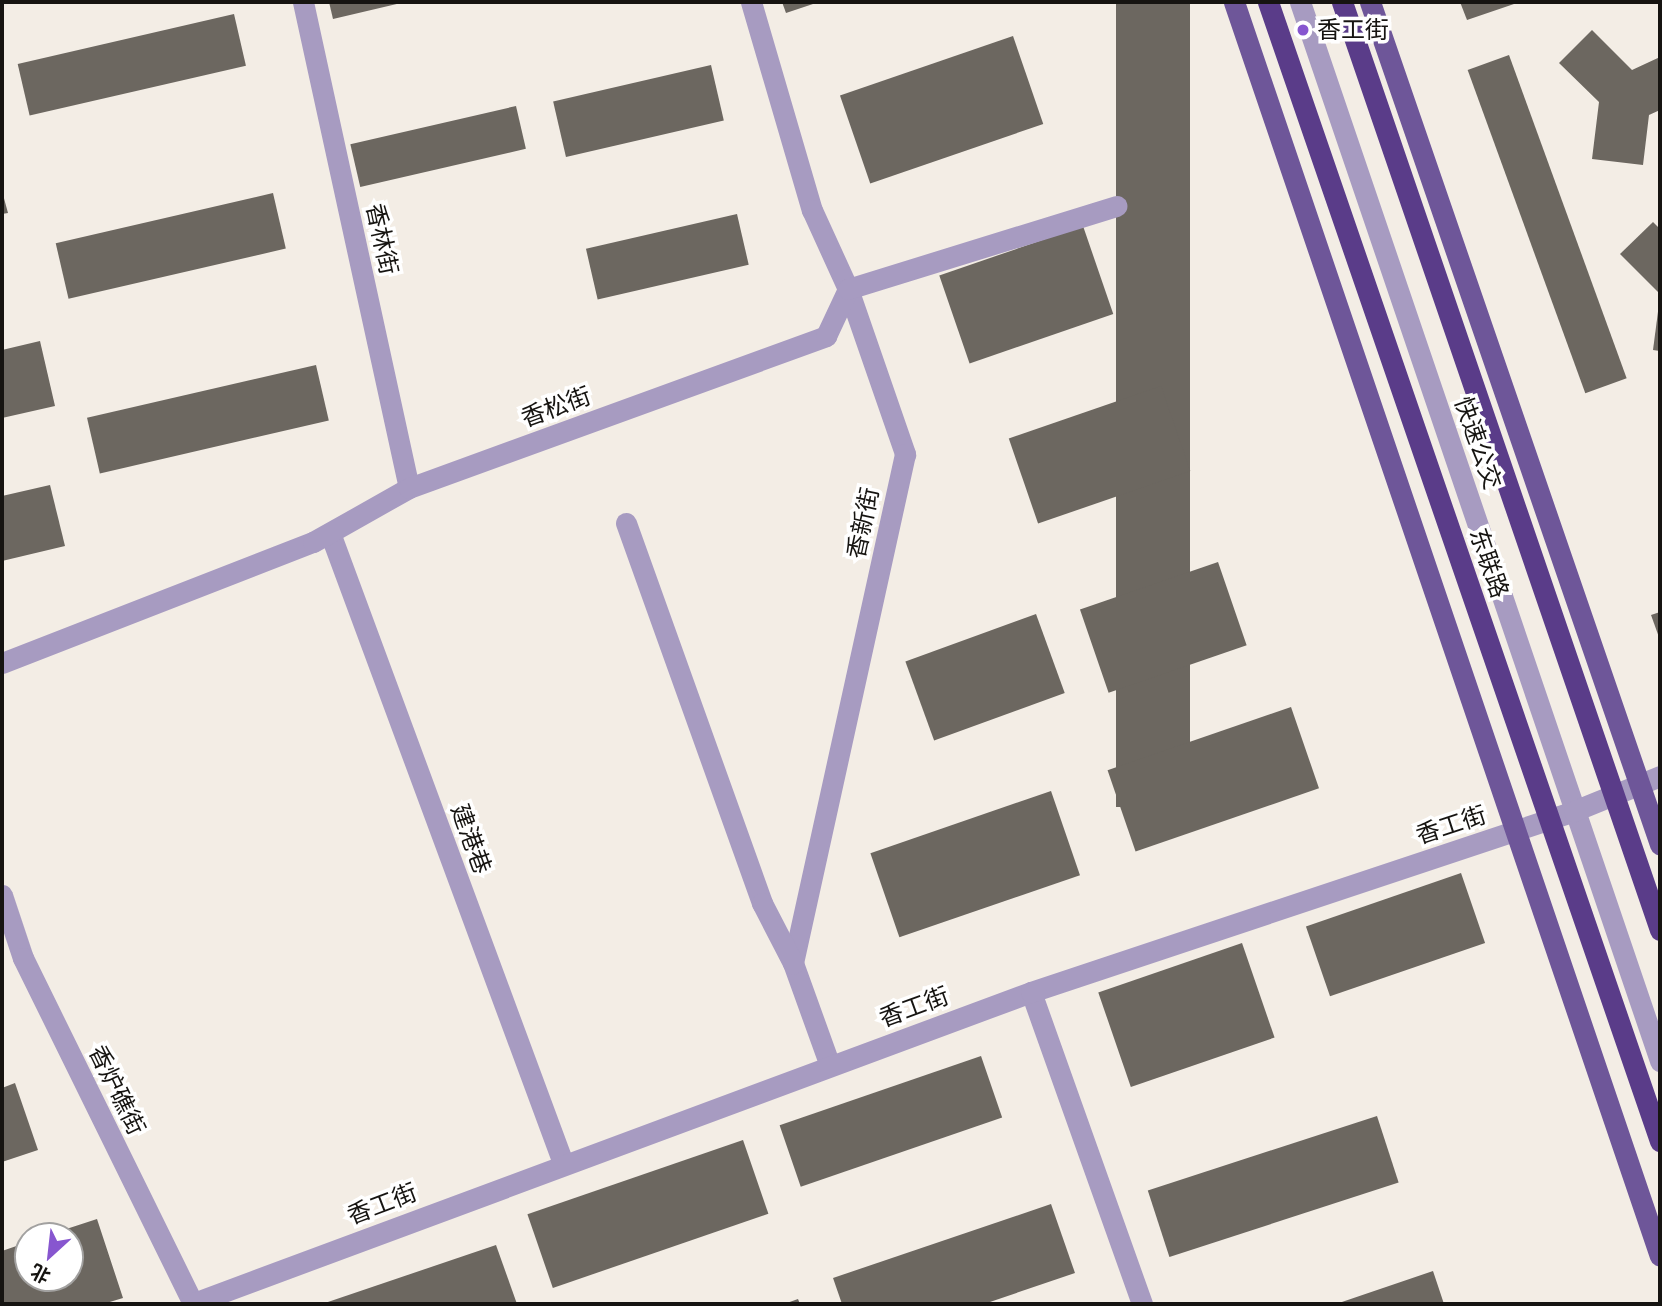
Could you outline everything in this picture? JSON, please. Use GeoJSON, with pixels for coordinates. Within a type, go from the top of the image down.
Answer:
{"type":"FeatureCollection","features":[{"type":"Feature","properties":{"kind":"highway","name":"东联路"},"geometry":{"type":"LineString","coordinates":[[1268,2],[1660,1141]]}},
{"type":"Feature","properties":{"kind":"highway","name":"东联路"},"geometry":{"type":"LineString","coordinates":[[1342,2],[1660,930]]}},
{"type":"Feature","properties":{"kind":"main road"},"geometry":{"type":"LineString","coordinates":[[1234,2],[1660,1256]]}},
{"type":"Feature","properties":{"kind":"main road"},"geometry":{"type":"LineString","coordinates":[[1370,2],[1660,844]]}},
{"type":"Feature","properties":{"kind":"street","name":"香林街"},"geometry":{"type":"LineString","coordinates":[[303,2],[409,488]]}},
{"type":"Feature","properties":{"kind":"street","name":"香新街"},"geometry":{"type":"LineString","coordinates":[[751,2],[812,210],[848,289],[905,454],[793,963]]}},
{"type":"Feature","properties":{"kind":"street","name":"快速公交"},"geometry":{"type":"LineString","coordinates":[[1300,2],[1580,808],[1660,1022]]}},
{"type":"Feature","properties":{"kind":"street","name":"快速公交"},"geometry":{"type":"LineString","coordinates":[[1311,2],[1580,808],[1660,1061]]}},
{"type":"Feature","properties":{"kind":"street"},"geometry":{"type":"LineString","coordinates":[[848,289],[1116,206]]}},
{"type":"Feature","properties":{"kind":"street","name":"香松街"},"geometry":{"type":"LineString","coordinates":[[2,663],[330,533],[409,488],[825,337],[848,289]]}},
{"type":"Feature","properties":{"kind":"street"},"geometry":{"type":"LineString","coordinates":[[626,523],[762,903],[793,963],[830,1066]]}},
{"type":"Feature","properties":{"kind":"street","name":"建港巷"},"geometry":{"type":"LineString","coordinates":[[330,533],[563,1163]]}},
{"type":"Feature","properties":{"kind":"street","name":"香工街"},"geometry":{"type":"LineString","coordinates":[[192,1304],[563,1163],[1031,992],[1516,831],[1660,776]]}},
{"type":"Feature","properties":{"kind":"street","name":"香炉礁街"},"geometry":{"type":"LineString","coordinates":[[2,895],[23,958],[192,1304]]}},
{"type":"Feature","properties":{"kind":"street"},"geometry":{"type":"LineString","coordinates":[[1031,992],[1142,1304]]}},
{"type":"Feature","properties":{"kind":"building"},"geometry":{"type":"Polygon","coordinates":[[[329,2],[401,2],[401,3],[333,19],[329,2]]]}},
{"type":"Feature","properties":{"kind":"building"},"geometry":{"type":"Polygon","coordinates":[[[782,2],[819,2],[786,13],[782,2]]]}},
{"type":"Feature","properties":{"kind":"building"},"geometry":{"type":"Polygon","coordinates":[[[1116,2],[1190,2],[1190,807],[1116,807],[1116,2]]]}},
{"type":"Feature","properties":{"kind":"building"},"geometry":{"type":"Polygon","coordinates":[[[1460,2],[1513,2],[1514,4],[1467,20],[1460,2]]]}},
{"type":"Feature","properties":{"kind":"building"},"geometry":{"type":"Polygon","coordinates":[[[234,14],[246,66],[30,116],[18,64],[234,14]]]}},
{"type":"Feature","properties":{"kind":"building"},"geometry":{"type":"Polygon","coordinates":[[[1592,30],[1632,70],[1660,57],[1660,110],[1649,115],[1643,165],[1592,159],[1599,102],[1559,63],[1592,30]]]}},
{"type":"Feature","properties":{"kind":"building"},"geometry":{"type":"Polygon","coordinates":[[[1013,36],[1043,124],[870,184],[840,96],[1013,36]]]}},
{"type":"Feature","properties":{"kind":"building"},"geometry":{"type":"Polygon","coordinates":[[[1509,55],[1627,378],[1585,393],[1468,70],[1509,55]]]}},
{"type":"Feature","properties":{"kind":"building"},"geometry":{"type":"Polygon","coordinates":[[[711,65],[724,121],[566,157],[553,101],[711,65]]]}},
{"type":"Feature","properties":{"kind":"building"},"geometry":{"type":"Polygon","coordinates":[[[516,106],[526,149],[360,187],[350,144],[516,106]]]}},
{"type":"Feature","properties":{"kind":"building"},"geometry":{"type":"Polygon","coordinates":[[[2,191],[8,213],[2,214],[2,191]]]}},
{"type":"Feature","properties":{"kind":"building"},"geometry":{"type":"Polygon","coordinates":[[[273,193],[286,249],[69,299],[56,243],[273,193]]]}},
{"type":"Feature","properties":{"kind":"building"},"geometry":{"type":"Polygon","coordinates":[[[737,214],[749,265],[598,300],[586,249],[737,214]]]}},
{"type":"Feature","properties":{"kind":"building"},"geometry":{"type":"Polygon","coordinates":[[[1653,222],[1660,229],[1660,294],[1620,254],[1653,222]]]}},
{"type":"Feature","properties":{"kind":"building"},"geometry":{"type":"Polygon","coordinates":[[[1083,226],[1113,314],[970,363],[939,275],[1083,226]]]}},
{"type":"Feature","properties":{"kind":"building"},"geometry":{"type":"Polygon","coordinates":[[[1660,304],[1660,351],[1653,350],[1660,304]]]}},
{"type":"Feature","properties":{"kind":"building"},"geometry":{"type":"Polygon","coordinates":[[[40,341],[55,406],[2,418],[2,350],[40,341]]]}},
{"type":"Feature","properties":{"kind":"building"},"geometry":{"type":"Polygon","coordinates":[[[316,365],[329,421],[100,473],[87,418],[316,365]]]}},
{"type":"Feature","properties":{"kind":"building"},"geometry":{"type":"Polygon","coordinates":[[[1161,386],[1190,471],[1038,524],[1009,438],[1161,386]]]}},
{"type":"Feature","properties":{"kind":"building"},"geometry":{"type":"Polygon","coordinates":[[[50,485],[65,546],[2,561],[2,496],[50,485]]]}},
{"type":"Feature","properties":{"kind":"building"},"geometry":{"type":"Polygon","coordinates":[[[1218,562],[1247,645],[1109,693],[1080,610],[1218,562]]]}},
{"type":"Feature","properties":{"kind":"building"},"geometry":{"type":"Polygon","coordinates":[[[1660,612],[1660,640],[1651,615],[1660,612]]]}},
{"type":"Feature","properties":{"kind":"building"},"geometry":{"type":"Polygon","coordinates":[[[1036,614],[1065,693],[934,740],[905,662],[1036,614]]]}},
{"type":"Feature","properties":{"kind":"building"},"geometry":{"type":"Polygon","coordinates":[[[1291,707],[1319,788],[1136,851],[1108,770],[1291,707]]]}},
{"type":"Feature","properties":{"kind":"building"},"geometry":{"type":"Polygon","coordinates":[[[1051,791],[1080,875],[899,937],[870,853],[1051,791]]]}},
{"type":"Feature","properties":{"kind":"building"},"geometry":{"type":"Polygon","coordinates":[[[1461,873],[1485,943],[1330,996],[1306,926],[1461,873]]]}},
{"type":"Feature","properties":{"kind":"building"},"geometry":{"type":"Polygon","coordinates":[[[1242,943],[1275,1038],[1131,1087],[1098,992],[1242,943]]]}},
{"type":"Feature","properties":{"kind":"building"},"geometry":{"type":"Polygon","coordinates":[[[981,1056],[1002,1117],[801,1187],[780,1125],[981,1056]]]}},
{"type":"Feature","properties":{"kind":"building"},"geometry":{"type":"Polygon","coordinates":[[[15,1083],[38,1150],[2,1162],[2,1088],[15,1083]]]}},
{"type":"Feature","properties":{"kind":"building"},"geometry":{"type":"Polygon","coordinates":[[[1377,1116],[1399,1183],[1169,1257],[1148,1190],[1377,1116]]]}},
{"type":"Feature","properties":{"kind":"building"},"geometry":{"type":"Polygon","coordinates":[[[743,1140],[768,1214],[553,1288],[527,1214],[743,1140]]]}},
{"type":"Feature","properties":{"kind":"building"},"geometry":{"type":"Polygon","coordinates":[[[1051,1204],[1075,1273],[984,1304],[842,1304],[833,1278],[1051,1204]]]}},
{"type":"Feature","properties":{"kind":"building"},"geometry":{"type":"Polygon","coordinates":[[[97,1219],[123,1298],[103,1304],[2,1304],[2,1251],[14,1247],[14,1292],[84,1292],[84,1223],[97,1219]]]}},
{"type":"Feature","properties":{"kind":"building"},"geometry":{"type":"Polygon","coordinates":[[[496,1245],[517,1304],[322,1304],[496,1245]]]}},
{"type":"Feature","properties":{"kind":"building"},"geometry":{"type":"Polygon","coordinates":[[[1433,1271],[1444,1304],[1336,1304],[1433,1271]]]}},
{"type":"Feature","properties":{"kind":"building"},"geometry":{"type":"Polygon","coordinates":[[[798,1299],[800,1304],[784,1304],[798,1299]]]}},
{"type":"Feature","properties":{"kind":"place","name":"香工街"},"geometry":{"type":"Point","coordinates":[1303,30]}}]}
